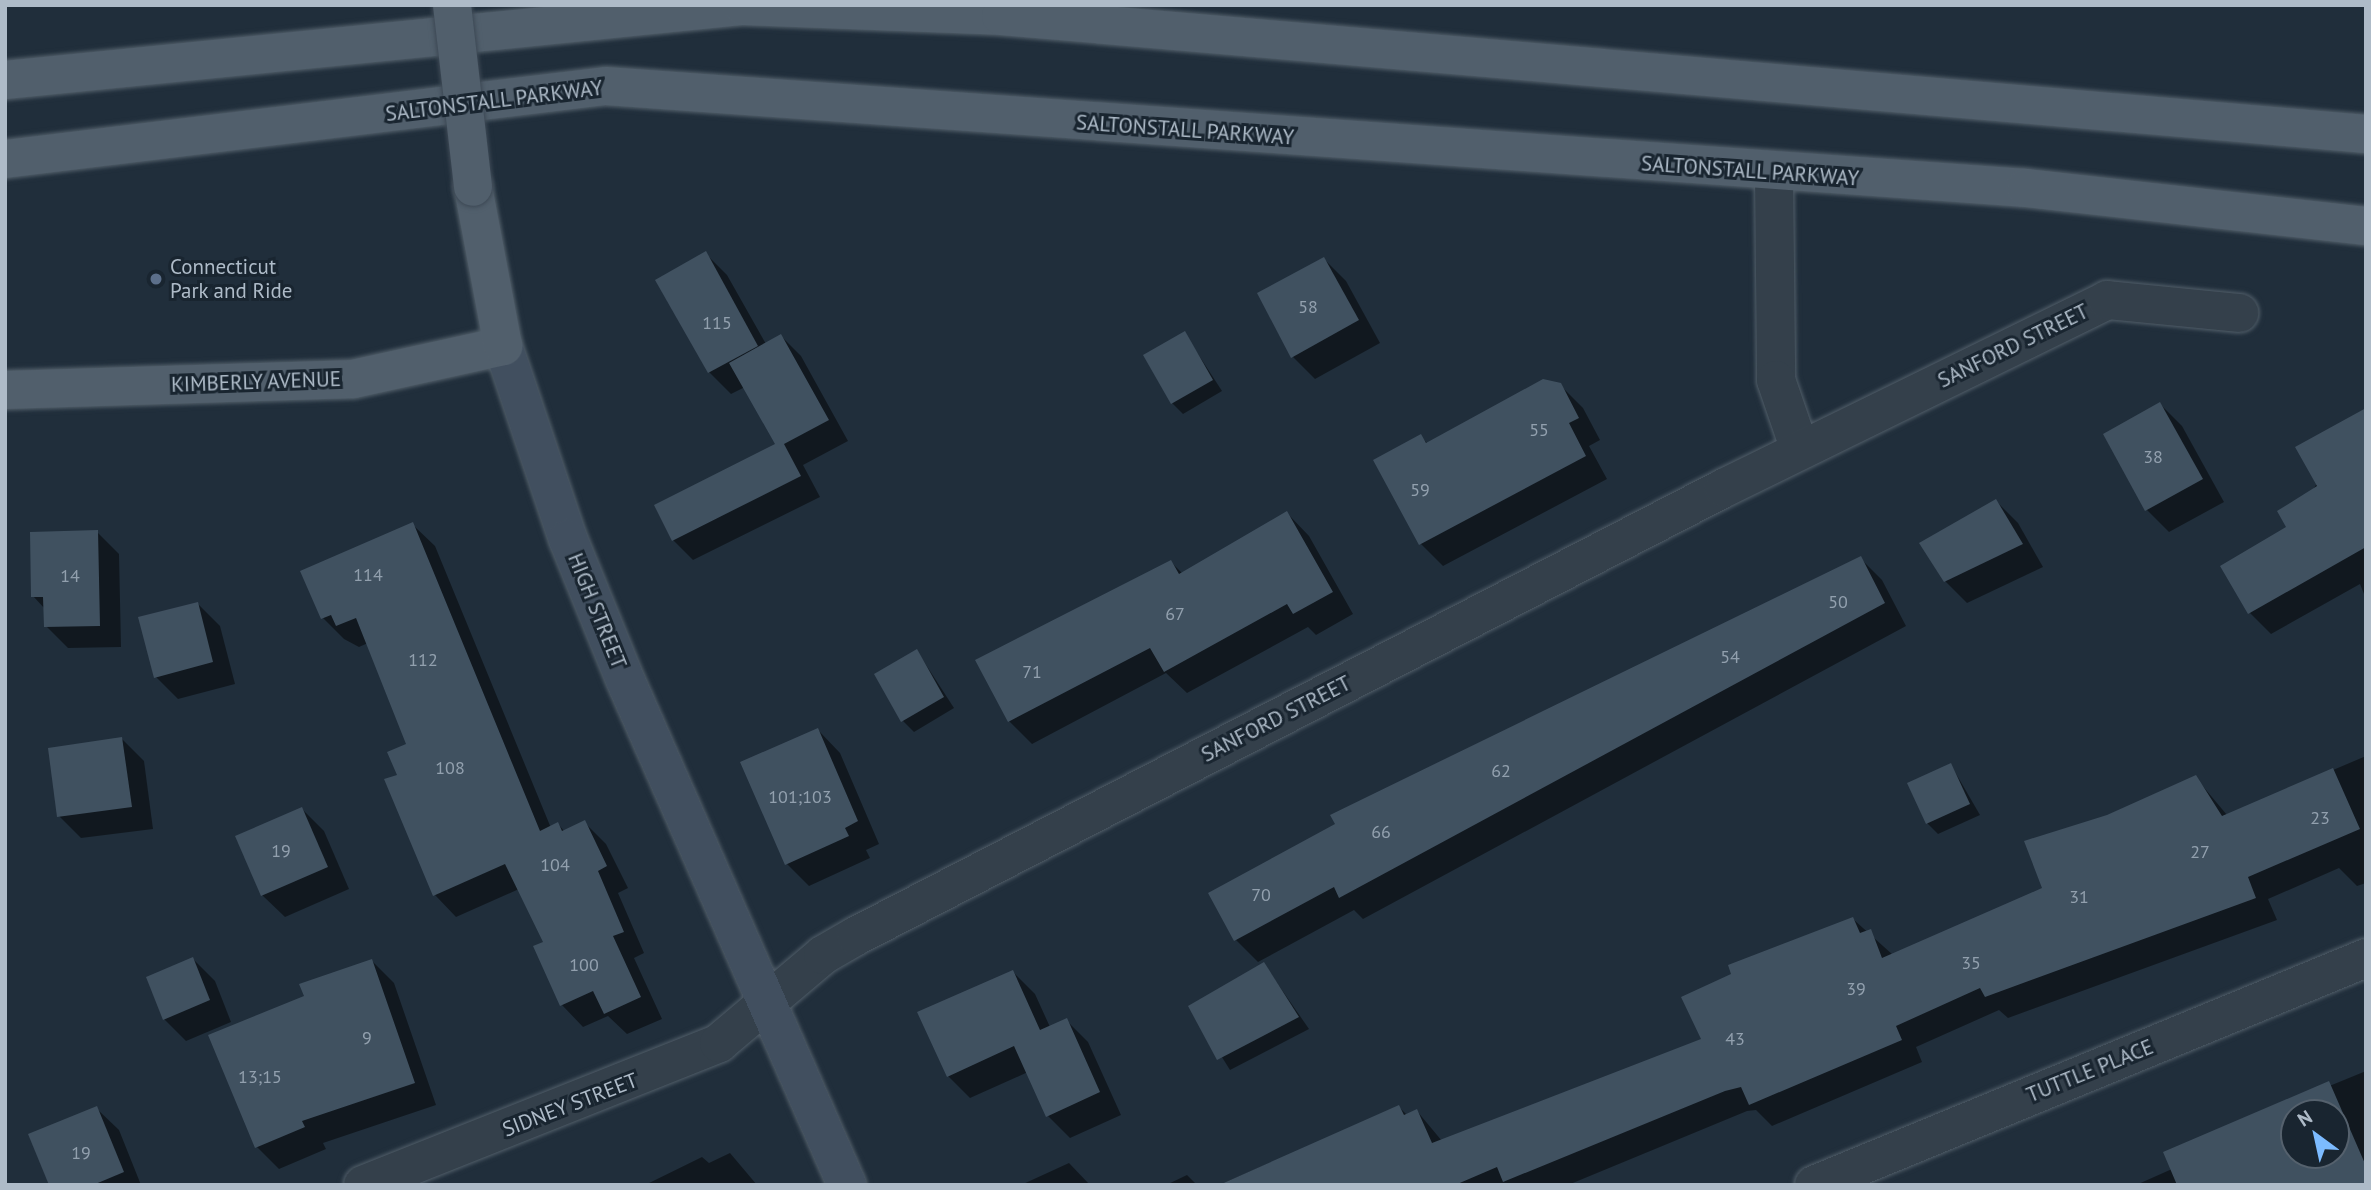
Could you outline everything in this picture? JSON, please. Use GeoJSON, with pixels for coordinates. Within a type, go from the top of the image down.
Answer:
{"type":"FeatureCollection","features":[{"type":"Feature","properties":{"kind":"main road","name":"HIGH STREET"},"geometry":{"type":"LineString","coordinates":[[452,5],[473,187],[503,346],[568,539],[767,1007],[847,1185]]}},
{"type":"Feature","properties":{"kind":"main road"},"geometry":{"type":"LineString","coordinates":[[5,80],[743,6],[1001,16],[2366,135]]}},
{"type":"Feature","properties":{"kind":"main road","name":"SALTONSTALL PARKWAY"},"geometry":{"type":"LineString","coordinates":[[5,159],[606,86],[1774,174],[2026,188],[2366,226]]}},
{"type":"Feature","properties":{"kind":"main road","name":"KIMBERLY AVENUE"},"geometry":{"type":"LineString","coordinates":[[5,390],[353,379],[503,346]]}},
{"type":"Feature","properties":{"kind":"street"},"geometry":{"type":"LineString","coordinates":[[1774,174],[1776,380],[1800,450]]}},
{"type":"Feature","properties":{"kind":"street","name":"SANFORD STREET"},"geometry":{"type":"LineString","coordinates":[[767,1007],[792,979],[856,936],[1800,450],[2107,300],[2239,313]]}},
{"type":"Feature","properties":{"kind":"street","name":"TUTTLE PLACE"},"geometry":{"type":"LineString","coordinates":[[1814,1185],[2366,958]]}},
{"type":"Feature","properties":{"kind":"street","name":"SIDNEY STREET"},"geometry":{"type":"LineString","coordinates":[[363,1185],[679,1062],[744,1027],[767,1007]]}},
{"type":"Feature","properties":{"kind":"building"},"geometry":{"type":"Polygon","coordinates":[[[706,251],[758,346],[708,373],[655,280],[706,251]]]}},
{"type":"Feature","properties":{"kind":"building"},"geometry":{"type":"Polygon","coordinates":[[[1324,257],[1359,320],[1291,358],[1257,293],[1324,257]]]}},
{"type":"Feature","properties":{"kind":"building"},"geometry":{"type":"Polygon","coordinates":[[[1185,331],[1213,380],[1171,404],[1143,355],[1185,331]]]}},
{"type":"Feature","properties":{"kind":"building"},"geometry":{"type":"Polygon","coordinates":[[[781,334],[829,420],[784,444],[801,476],[672,541],[654,505],[775,444],[729,363],[781,334]]]}},
{"type":"Feature","properties":{"kind":"building"},"geometry":{"type":"Polygon","coordinates":[[[1543,379],[1561,383],[1579,418],[1569,423],[1586,456],[1419,545],[1373,460],[1421,434],[1426,443],[1543,379]]]}},
{"type":"Feature","properties":{"kind":"building"},"geometry":{"type":"Polygon","coordinates":[[[2160,402],[2203,479],[2145,511],[2103,434],[2160,402]]]}},
{"type":"Feature","properties":{"kind":"building"},"geometry":{"type":"Polygon","coordinates":[[[2366,408],[2366,547],[2248,614],[2220,566],[2286,527],[2277,511],[2317,486],[2295,447],[2366,408]]]}},
{"type":"Feature","properties":{"kind":"building"},"geometry":{"type":"Polygon","coordinates":[[[1996,499],[2023,544],[1944,582],[1919,543],[1996,499]]]}},
{"type":"Feature","properties":{"kind":"building"},"geometry":{"type":"Polygon","coordinates":[[[1287,511],[1333,592],[1293,614],[1287,604],[1164,672],[1150,648],[1008,722],[975,660],[1171,560],[1179,574],[1287,511]]]}},
{"type":"Feature","properties":{"kind":"building"},"geometry":{"type":"Polygon","coordinates":[[[413,522],[540,831],[558,822],[562,831],[585,820],[607,866],[598,871],[624,932],[613,936],[641,997],[604,1014],[593,991],[560,1006],[533,946],[543,942],[505,864],[433,896],[384,779],[397,775],[387,752],[406,744],[356,618],[336,626],[331,615],[321,619],[300,571],[413,522]]]}},
{"type":"Feature","properties":{"kind":"building"},"geometry":{"type":"Polygon","coordinates":[[[98,530],[100,626],[44,627],[43,597],[31,597],[30,532],[98,530]]]}},
{"type":"Feature","properties":{"kind":"building"},"geometry":{"type":"Polygon","coordinates":[[[1861,556],[1885,603],[1339,898],[1334,887],[1234,941],[1208,893],[1335,824],[1330,815],[1861,556]]]}},
{"type":"Feature","properties":{"kind":"building"},"geometry":{"type":"Polygon","coordinates":[[[198,602],[213,662],[154,678],[138,617],[198,602]]]}},
{"type":"Feature","properties":{"kind":"building"},"geometry":{"type":"Polygon","coordinates":[[[917,649],[944,697],[901,722],[874,674],[917,649]]]}},
{"type":"Feature","properties":{"kind":"building"},"geometry":{"type":"Polygon","coordinates":[[[818,728],[858,821],[845,828],[849,836],[785,865],[740,762],[818,728]]]}},
{"type":"Feature","properties":{"kind":"building"},"geometry":{"type":"Polygon","coordinates":[[[122,737],[132,807],[57,817],[48,748],[122,737]]]}},
{"type":"Feature","properties":{"kind":"building"},"geometry":{"type":"Polygon","coordinates":[[[1951,763],[1970,804],[1926,824],[1907,783],[1951,763]]]}},
{"type":"Feature","properties":{"kind":"building"},"geometry":{"type":"Polygon","coordinates":[[[2333,768],[2360,829],[2248,877],[2256,898],[1985,997],[1980,988],[1896,1026],[1902,1040],[1749,1105],[1741,1087],[1725,1091],[1503,1182],[1497,1167],[1455,1185],[1219,1185],[1399,1105],[1404,1115],[1417,1109],[1432,1143],[1701,1039],[1681,997],[1731,974],[1728,965],[1853,917],[1860,933],[1871,929],[1882,958],[2042,888],[2024,841],[2107,815],[2196,775],[2222,816],[2333,768]]]}},
{"type":"Feature","properties":{"kind":"building"},"geometry":{"type":"Polygon","coordinates":[[[302,807],[328,867],[261,896],[235,836],[302,807]]]}},
{"type":"Feature","properties":{"kind":"building"},"geometry":{"type":"Polygon","coordinates":[[[193,957],[210,1000],[163,1020],[146,977],[193,957]]]}},
{"type":"Feature","properties":{"kind":"building"},"geometry":{"type":"Polygon","coordinates":[[[372,959],[415,1083],[302,1121],[305,1127],[255,1148],[208,1035],[304,996],[299,984],[372,959]]]}},
{"type":"Feature","properties":{"kind":"building"},"geometry":{"type":"Polygon","coordinates":[[[1264,962],[1299,1017],[1217,1060],[1188,1006],[1264,962]]]}},
{"type":"Feature","properties":{"kind":"building"},"geometry":{"type":"Polygon","coordinates":[[[1013,970],[1040,1030],[1067,1018],[1100,1092],[1046,1117],[1014,1046],[947,1077],[917,1012],[1013,970]]]}},
{"type":"Feature","properties":{"kind":"building"},"geometry":{"type":"Polygon","coordinates":[[[2329,1081],[2337,1099],[2287,1099],[2329,1081]]]}},
{"type":"Feature","properties":{"kind":"building"},"geometry":{"type":"Polygon","coordinates":[[[2280,1102],[2280,1169],[2350,1169],[2350,1129],[2366,1166],[2366,1185],[2177,1185],[2163,1152],[2280,1102]]]}},
{"type":"Feature","properties":{"kind":"building"},"geometry":{"type":"Polygon","coordinates":[[[97,1106],[124,1172],[93,1185],[49,1185],[28,1134],[97,1106]]]}},
{"type":"Feature","properties":{"kind":"place","name":"Connecticut Park and Ride"},"geometry":{"type":"Point","coordinates":[156,279]}}]}
